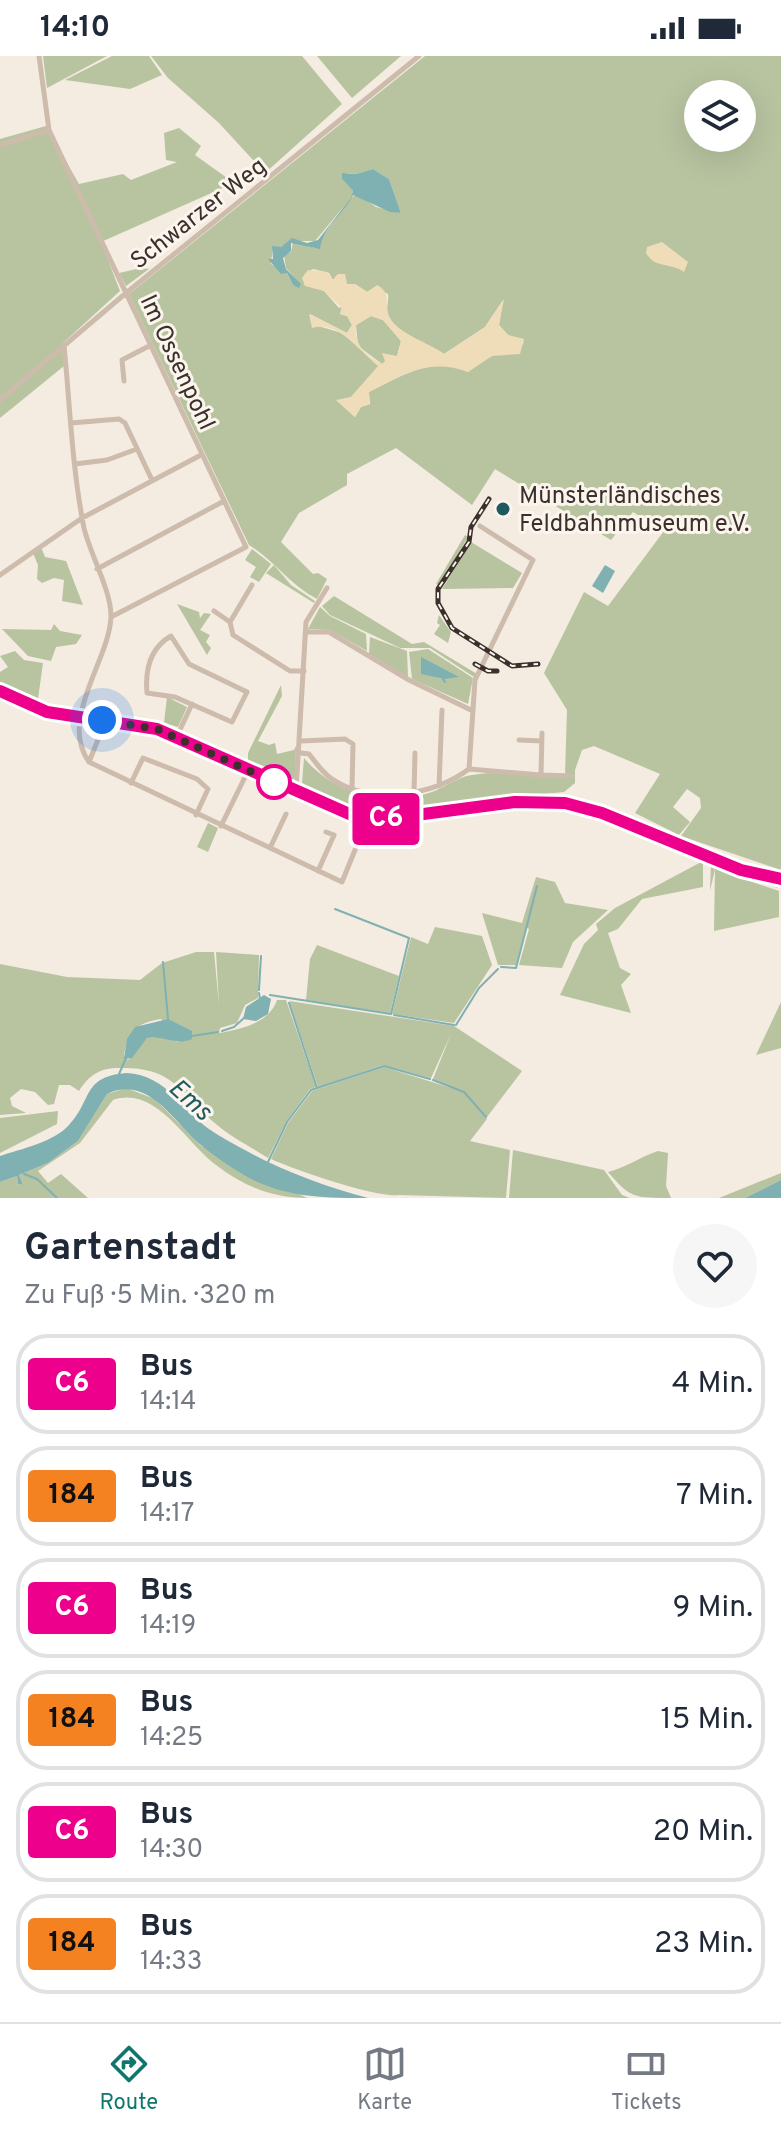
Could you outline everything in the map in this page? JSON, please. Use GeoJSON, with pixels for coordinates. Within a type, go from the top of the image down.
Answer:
{"type":"FeatureCollection","features":[{"type":"Feature","properties":{"kind":"main road"},"geometry":{"type":"LineString","coordinates":[[0,691],[47,712],[140,725],[177,736],[346,814],[393,818],[515,802],[565,803],[602,813],[741,870],[781,879]]}},
{"type":"Feature","properties":{"kind":"street","name":"Im Ossenpohl"},"geometry":{"type":"LineString","coordinates":[[39,56],[49,130],[246,547],[111,617]]}},
{"type":"Feature","properties":{"kind":"street","name":"Schwarzer Weg"},"geometry":{"type":"LineString","coordinates":[[0,400],[126,293],[419,56]]}},
{"type":"Feature","properties":{"kind":"street"},"geometry":{"type":"LineString","coordinates":[[0,145],[49,130]]}},
{"type":"Feature","properties":{"kind":"street"},"geometry":{"type":"LineString","coordinates":[[64,345],[82,518],[111,617],[82,717],[80,744],[89,762],[342,882],[368,818]]}},
{"type":"Feature","properties":{"kind":"street"},"geometry":{"type":"LineString","coordinates":[[124,381],[122,360],[151,345]]}},
{"type":"Feature","properties":{"kind":"street"},"geometry":{"type":"LineString","coordinates":[[71,423],[119,419],[125,423],[152,480]]}},
{"type":"Feature","properties":{"kind":"street"},"geometry":{"type":"LineString","coordinates":[[75,464],[107,460],[137,449]]}},
{"type":"Feature","properties":{"kind":"street"},"geometry":{"type":"LineString","coordinates":[[0,575],[82,518],[201,455]]}},
{"type":"Feature","properties":{"kind":"street"},"geometry":{"type":"LineString","coordinates":[[97,569],[224,501]]}},
{"type":"Feature","properties":{"kind":"street"},"geometry":{"type":"LineString","coordinates":[[469,769],[475,680],[533,560],[480,526]]}},
{"type":"Feature","properties":{"kind":"street"},"geometry":{"type":"LineString","coordinates":[[230,622],[252,585]]}},
{"type":"Feature","properties":{"kind":"street"},"geometry":{"type":"LineString","coordinates":[[296,792],[301,753],[306,622],[327,588]]}},
{"type":"Feature","properties":{"kind":"street"},"geometry":{"type":"LineString","coordinates":[[214,611],[230,622],[233,635],[290,671],[304,671]]}},
{"type":"Feature","properties":{"kind":"street"},"geometry":{"type":"LineString","coordinates":[[306,632],[329,632],[414,682],[473,711]]}},
{"type":"Feature","properties":{"kind":"street"},"geometry":{"type":"LineString","coordinates":[[171,636],[189,664],[247,692],[232,722],[192,704],[175,697],[147,693],[152,654],[171,636]]}},
{"type":"Feature","properties":{"kind":"street"},"geometry":{"type":"LineString","coordinates":[[177,736],[192,704]]}},
{"type":"Feature","properties":{"kind":"street"},"geometry":{"type":"LineString","coordinates":[[439,786],[442,710]]}},
{"type":"Feature","properties":{"kind":"street"},"geometry":{"type":"LineString","coordinates":[[89,762],[103,727]]}},
{"type":"Feature","properties":{"kind":"street"},"geometry":{"type":"LineString","coordinates":[[541,775],[542,733]]}},
{"type":"Feature","properties":{"kind":"street"},"geometry":{"type":"LineString","coordinates":[[301,741],[345,739],[353,744],[352,789]]}},
{"type":"Feature","properties":{"kind":"street"},"geometry":{"type":"LineString","coordinates":[[519,740],[542,741]]}},
{"type":"Feature","properties":{"kind":"street"},"geometry":{"type":"LineString","coordinates":[[301,753],[309,754],[329,777],[352,789],[389,794],[439,786],[469,769],[572,776]]}},
{"type":"Feature","properties":{"kind":"street"},"geometry":{"type":"LineString","coordinates":[[414,792],[415,753]]}},
{"type":"Feature","properties":{"kind":"street"},"geometry":{"type":"LineString","coordinates":[[131,783],[143,758],[197,779],[208,789],[196,815]]}},
{"type":"Feature","properties":{"kind":"street"},"geometry":{"type":"LineString","coordinates":[[221,826],[246,775]]}},
{"type":"Feature","properties":{"kind":"street"},"geometry":{"type":"LineString","coordinates":[[270,848],[286,814]]}},
{"type":"Feature","properties":{"kind":"street"},"geometry":{"type":"LineString","coordinates":[[318,871],[337,836],[326,832]]}},
{"type":"Feature","properties":{"kind":"green space"},"geometry":{"type":"Polygon","coordinates":[[[43,56],[107,56],[47,88],[43,56]]]}},
{"type":"Feature","properties":{"kind":"green space"},"geometry":{"type":"Polygon","coordinates":[[[112,56],[149,56],[162,75],[130,89],[65,80],[112,56]]]}},
{"type":"Feature","properties":{"kind":"green space"},"geometry":{"type":"Polygon","coordinates":[[[151,56],[302,56],[342,104],[265,173],[219,123],[168,78],[151,56]]]}},
{"type":"Feature","properties":{"kind":"green space"},"geometry":{"type":"Polygon","coordinates":[[[317,56],[401,56],[352,98],[317,56]]]}},
{"type":"Feature","properties":{"kind":"green space"},"geometry":{"type":"Polygon","coordinates":[[[425,56],[781,56],[781,870],[681,836],[701,808],[700,798],[687,789],[673,807],[690,822],[679,835],[635,813],[660,774],[594,746],[582,750],[575,770],[575,783],[564,792],[373,810],[343,804],[302,783],[304,758],[330,781],[379,798],[415,797],[472,775],[565,775],[567,710],[544,673],[584,592],[608,606],[664,531],[633,512],[611,540],[495,469],[472,505],[396,448],[347,474],[347,485],[299,513],[281,542],[313,574],[318,573],[327,579],[317,599],[298,587],[249,545],[129,294],[425,56]],[[373,169],[347,173],[342,179],[353,191],[352,197],[357,194],[376,207],[401,213],[389,179],[373,169]],[[346,204],[315,241],[294,242],[315,248],[346,204]],[[293,243],[278,248],[273,246],[271,264],[287,273],[293,285],[299,287],[300,284],[286,268],[284,255],[291,252],[293,243]],[[313,269],[304,275],[309,285],[324,291],[339,308],[342,307],[340,314],[347,316],[352,325],[347,333],[310,314],[318,326],[342,333],[379,366],[351,397],[337,401],[355,417],[361,407],[370,404],[369,392],[405,374],[442,366],[468,372],[487,358],[518,349],[524,342],[508,335],[499,325],[503,300],[485,327],[444,354],[404,332],[391,320],[387,311],[388,294],[375,288],[367,292],[355,284],[347,284],[337,275],[333,280],[329,273],[313,269]]]}},
{"type":"Feature","properties":{"kind":"green space"},"geometry":{"type":"Polygon","coordinates":[[[46,126],[79,184],[123,174],[131,180],[177,162],[166,160],[164,133],[179,128],[201,146],[195,155],[234,183],[101,242],[120,291],[62,344],[64,366],[0,418],[0,139],[46,126]]]}},
{"type":"Feature","properties":{"kind":"green space"},"geometry":{"type":"Polygon","coordinates":[[[149,269],[126,286],[119,273],[149,269]]]}},
{"type":"Feature","properties":{"kind":"green space"},"geometry":{"type":"Polygon","coordinates":[[[371,316],[383,320],[401,341],[397,356],[382,364],[358,346],[356,325],[371,316]]]}},
{"type":"Feature","properties":{"kind":"green space"},"geometry":{"type":"Polygon","coordinates":[[[465,535],[468,537],[440,586],[436,584],[465,535]]]}},
{"type":"Feature","properties":{"kind":"green space"},"geometry":{"type":"Polygon","coordinates":[[[471,542],[522,573],[513,588],[442,589],[471,542]]]}},
{"type":"Feature","properties":{"kind":"green space"},"geometry":{"type":"Polygon","coordinates":[[[41,547],[45,557],[66,561],[83,605],[62,601],[64,580],[54,578],[42,583],[37,579],[38,565],[33,553],[41,547]]]}},
{"type":"Feature","properties":{"kind":"green space"},"geometry":{"type":"Polygon","coordinates":[[[252,549],[271,564],[259,582],[250,577],[256,567],[245,560],[252,549]]]}},
{"type":"Feature","properties":{"kind":"green space"},"geometry":{"type":"Polygon","coordinates":[[[274,565],[291,585],[314,603],[266,573],[274,565]]]}},
{"type":"Feature","properties":{"kind":"green space"},"geometry":{"type":"Polygon","coordinates":[[[334,596],[412,644],[424,642],[477,674],[474,677],[430,648],[400,648],[330,615],[322,606],[334,596]]]}},
{"type":"Feature","properties":{"kind":"green space"},"geometry":{"type":"Polygon","coordinates":[[[177,604],[199,612],[200,618],[204,613],[211,614],[200,630],[210,635],[206,642],[211,648],[207,655],[177,604]]]}},
{"type":"Feature","properties":{"kind":"green space"},"geometry":{"type":"Polygon","coordinates":[[[320,607],[330,616],[366,634],[367,651],[330,630],[308,629],[320,607]]]}},
{"type":"Feature","properties":{"kind":"green space"},"geometry":{"type":"Polygon","coordinates":[[[439,615],[451,632],[448,643],[434,634],[440,625],[437,623],[439,615]]]}},
{"type":"Feature","properties":{"kind":"green space"},"geometry":{"type":"Polygon","coordinates":[[[54,624],[60,631],[82,635],[76,644],[56,647],[51,661],[28,656],[2,629],[51,630],[54,624]]]}},
{"type":"Feature","properties":{"kind":"green space"},"geometry":{"type":"Polygon","coordinates":[[[370,637],[407,651],[408,677],[369,654],[370,637]]]}},
{"type":"Feature","properties":{"kind":"green space"},"geometry":{"type":"Polygon","coordinates":[[[428,649],[473,678],[468,704],[412,679],[409,652],[428,649]]]}},
{"type":"Feature","properties":{"kind":"green space"},"geometry":{"type":"Polygon","coordinates":[[[15,651],[24,660],[43,663],[38,699],[0,682],[0,672],[8,667],[0,656],[15,651]]]}},
{"type":"Feature","properties":{"kind":"green space"},"geometry":{"type":"Polygon","coordinates":[[[281,685],[282,696],[258,741],[269,745],[275,743],[277,754],[294,750],[296,746],[295,778],[291,780],[248,761],[248,753],[281,685]]]}},
{"type":"Feature","properties":{"kind":"green space"},"geometry":{"type":"Polygon","coordinates":[[[167,697],[187,707],[178,727],[164,723],[167,697]]]}},
{"type":"Feature","properties":{"kind":"green space"},"geometry":{"type":"Polygon","coordinates":[[[208,823],[218,828],[208,852],[197,847],[208,823]]]}},
{"type":"Feature","properties":{"kind":"green space"},"geometry":{"type":"Polygon","coordinates":[[[703,861],[703,887],[642,899],[618,929],[608,933],[620,968],[631,974],[621,985],[631,1013],[560,995],[584,944],[598,930],[596,924],[615,908],[703,861]]]}},
{"type":"Feature","properties":{"kind":"green space"},"geometry":{"type":"Polygon","coordinates":[[[711,862],[781,882],[778,888],[726,873],[779,891],[779,917],[714,931],[715,869],[710,891],[711,862]]]}},
{"type":"Feature","properties":{"kind":"green space"},"geometry":{"type":"Polygon","coordinates":[[[536,877],[555,882],[565,903],[608,910],[573,942],[562,968],[519,965],[529,929],[526,927],[516,965],[498,965],[482,913],[522,923],[536,877]]]}},
{"type":"Feature","properties":{"kind":"green space"},"geometry":{"type":"Polygon","coordinates":[[[435,927],[482,936],[492,965],[454,1023],[392,1014],[411,937],[428,944],[435,927]]]}},
{"type":"Feature","properties":{"kind":"green space"},"geometry":{"type":"Polygon","coordinates":[[[317,945],[399,976],[390,1013],[306,1000],[310,959],[317,945]]]}},
{"type":"Feature","properties":{"kind":"green space"},"geometry":{"type":"Polygon","coordinates":[[[196,952],[214,952],[219,1005],[216,952],[259,955],[258,998],[245,1005],[237,1023],[220,1028],[219,1033],[254,1024],[268,1014],[277,1000],[286,1000],[316,1087],[310,1089],[286,1122],[268,1158],[222,1129],[174,1083],[138,1069],[112,1068],[101,1071],[79,1091],[70,1085],[59,1085],[54,1104],[48,1105],[35,1092],[21,1089],[10,1098],[12,1106],[26,1113],[0,1115],[0,964],[67,977],[140,980],[162,963],[196,952]],[[161,1019],[152,1021],[131,1034],[124,1055],[128,1060],[147,1038],[162,1037],[179,1042],[161,1019]]]}},
{"type":"Feature","properties":{"kind":"green space"},"geometry":{"type":"Polygon","coordinates":[[[289,1001],[454,1026],[522,1071],[487,1117],[465,1094],[487,1119],[470,1141],[510,1150],[506,1198],[388,1195],[335,1182],[271,1159],[288,1123],[312,1091],[384,1067],[464,1092],[433,1079],[451,1034],[431,1078],[383,1065],[318,1087],[289,1001]]]}},
{"type":"Feature","properties":{"kind":"green space"},"geometry":{"type":"Polygon","coordinates":[[[781,1002],[781,1048],[756,1055],[781,1002]]]}},
{"type":"Feature","properties":{"kind":"green space"},"geometry":{"type":"Polygon","coordinates":[[[126,1088],[155,1099],[201,1146],[307,1198],[270,1193],[237,1179],[216,1165],[157,1108],[129,1098],[113,1100],[80,1143],[38,1171],[48,1183],[61,1174],[88,1198],[0,1198],[0,1182],[17,1176],[18,1184],[23,1185],[19,1175],[48,1163],[78,1141],[107,1094],[126,1088]]]}},
{"type":"Feature","properties":{"kind":"green space"},"geometry":{"type":"Polygon","coordinates":[[[58,1111],[57,1124],[0,1153],[0,1118],[58,1111]]]}},
{"type":"Feature","properties":{"kind":"green space"},"geometry":{"type":"Polygon","coordinates":[[[513,1150],[604,1170],[622,1195],[630,1198],[509,1198],[513,1150]]]}},
{"type":"Feature","properties":{"kind":"green space"},"geometry":{"type":"Polygon","coordinates":[[[658,1151],[668,1153],[666,1186],[671,1198],[634,1195],[608,1172],[621,1167],[658,1151]]]}},
{"type":"Feature","properties":{"kind":"green space"},"geometry":{"type":"Polygon","coordinates":[[[781,1173],[781,1180],[745,1198],[719,1198],[781,1173]]]}},
{"type":"Feature","properties":{"kind":"sand"},"geometry":{"type":"Polygon","coordinates":[[[662,242],[688,262],[684,272],[654,261],[646,253],[647,247],[662,242]]]}},
{"type":"Feature","properties":{"kind":"sand"},"geometry":{"type":"Polygon","coordinates":[[[308,270],[327,272],[333,280],[338,274],[345,274],[347,284],[355,284],[367,292],[377,285],[385,292],[388,314],[395,325],[444,354],[485,327],[504,299],[499,325],[508,335],[524,339],[520,354],[492,356],[468,372],[429,367],[406,374],[369,392],[369,404],[361,407],[355,417],[336,400],[351,397],[378,366],[339,332],[331,328],[312,328],[309,314],[347,333],[352,325],[347,316],[340,314],[342,308],[324,291],[305,286],[302,278],[308,270]],[[371,316],[356,325],[362,349],[382,364],[385,361],[382,353],[397,356],[401,341],[383,320],[371,316]]]}},
{"type":"Feature","properties":{"kind":"water"},"geometry":{"type":"Polygon","coordinates":[[[373,169],[389,179],[401,213],[390,212],[353,195],[349,202],[325,234],[320,249],[291,243],[291,251],[283,258],[286,269],[301,284],[299,288],[293,285],[287,273],[281,274],[268,259],[273,259],[272,246],[281,247],[292,238],[307,243],[318,240],[351,198],[353,191],[342,179],[342,173],[356,174],[373,169]]]}},
{"type":"Feature","properties":{"kind":"water"},"geometry":{"type":"Polygon","coordinates":[[[605,565],[615,571],[603,593],[592,586],[605,565]]]}},
{"type":"Feature","properties":{"kind":"water"},"geometry":{"type":"Polygon","coordinates":[[[421,657],[459,677],[445,679],[421,674],[421,657]]]}},
{"type":"Feature","properties":{"kind":"water"},"geometry":{"type":"Polygon","coordinates":[[[264,995],[271,999],[268,1014],[256,1021],[243,1019],[246,1007],[264,995]]]}},
{"type":"Feature","properties":{"kind":"water"},"geometry":{"type":"Polygon","coordinates":[[[168,1019],[192,1031],[192,1039],[147,1038],[132,1058],[124,1059],[127,1039],[135,1027],[168,1019]]]}},
{"type":"Feature","properties":{"kind":"water"},"geometry":{"type":"Polygon","coordinates":[[[126,1073],[153,1080],[203,1125],[252,1154],[308,1179],[368,1198],[295,1194],[253,1180],[202,1146],[149,1096],[122,1090],[107,1094],[78,1141],[48,1163],[19,1175],[23,1185],[18,1184],[17,1176],[0,1182],[0,1156],[37,1144],[63,1131],[77,1115],[95,1084],[112,1075],[126,1073]]]}},
{"type":"Feature","properties":{"kind":"water"},"geometry":{"type":"Polygon","coordinates":[[[781,1180],[781,1198],[745,1198],[781,1180]]]}},
{"type":"Feature","properties":{"kind":"waterway"},"geometry":{"type":"LineString","coordinates":[[501,967],[516,968],[537,886]]}},
{"type":"Feature","properties":{"kind":"waterway"},"geometry":{"type":"LineString","coordinates":[[335,909],[409,938],[391,1014]]}},
{"type":"Feature","properties":{"kind":"waterway"},"geometry":{"type":"LineString","coordinates":[[259,990],[261,956]]}},
{"type":"Feature","properties":{"kind":"waterway"},"geometry":{"type":"LineString","coordinates":[[163,962],[168,1019]]}},
{"type":"Feature","properties":{"kind":"waterway"},"geometry":{"type":"LineString","coordinates":[[456,1025],[479,988],[498,969]]}},
{"type":"Feature","properties":{"kind":"waterway"},"geometry":{"type":"LineString","coordinates":[[259,993],[260,999]]}},
{"type":"Feature","properties":{"kind":"waterway"},"geometry":{"type":"LineString","coordinates":[[270,995],[391,1014]]}},
{"type":"Feature","properties":{"kind":"waterway"},"geometry":{"type":"LineString","coordinates":[[289,1003],[317,1088]]}},
{"type":"Feature","properties":{"kind":"waterway"},"geometry":{"type":"LineString","coordinates":[[394,1015],[454,1025]]}},
{"type":"Feature","properties":{"kind":"waterway"},"geometry":{"type":"LineString","coordinates":[[222,1031],[234,1027],[244,1018]]}},
{"type":"Feature","properties":{"kind":"waterway"},"geometry":{"type":"LineString","coordinates":[[192,1036],[218,1032]]}},
{"type":"Feature","properties":{"kind":"waterway"},"geometry":{"type":"LineString","coordinates":[[119,1074],[126,1058]]}},
{"type":"Feature","properties":{"kind":"waterway"},"geometry":{"type":"LineString","coordinates":[[267,1164],[287,1122],[311,1090],[384,1066],[430,1079]]}},
{"type":"Feature","properties":{"kind":"waterway"},"geometry":{"type":"LineString","coordinates":[[433,1080],[464,1092],[486,1117]]}},
{"type":"Feature","properties":{"kind":"waterway"},"geometry":{"type":"LineString","coordinates":[[24,1174],[37,1179],[57,1198]]}},
{"type":"Feature","properties":{"kind":"railway"},"geometry":{"type":"LineString","coordinates":[[489,499],[471,527],[469,542],[438,589],[438,603],[452,628],[512,666],[538,664]]}},
{"type":"Feature","properties":{"kind":"railway"},"geometry":{"type":"LineString","coordinates":[[475,664],[488,671],[497,671]]}},
{"type":"Feature","properties":{"kind":"bus line","name":"C6"},"geometry":{"type":"LineString","coordinates":[[0,691],[47,712],[157,729],[354,816],[393,818],[515,802],[565,803],[602,813],[741,870],[781,879]]}},
{"type":"Feature","properties":{"kind":"place","name":"Münsterländisches Feldbahnmuseum e.V."},"geometry":{"type":"Point","coordinates":[503,509]}},
{"type":"Feature","properties":{"kind":"route"},"geometry":{"type":"LineString","coordinates":[[102,720],[157,729],[274,782]]}},
{"type":"Feature","properties":{"kind":"water label","name":"Ems"},"geometry":{"type":"Point","coordinates":[191,1099]}}]}
